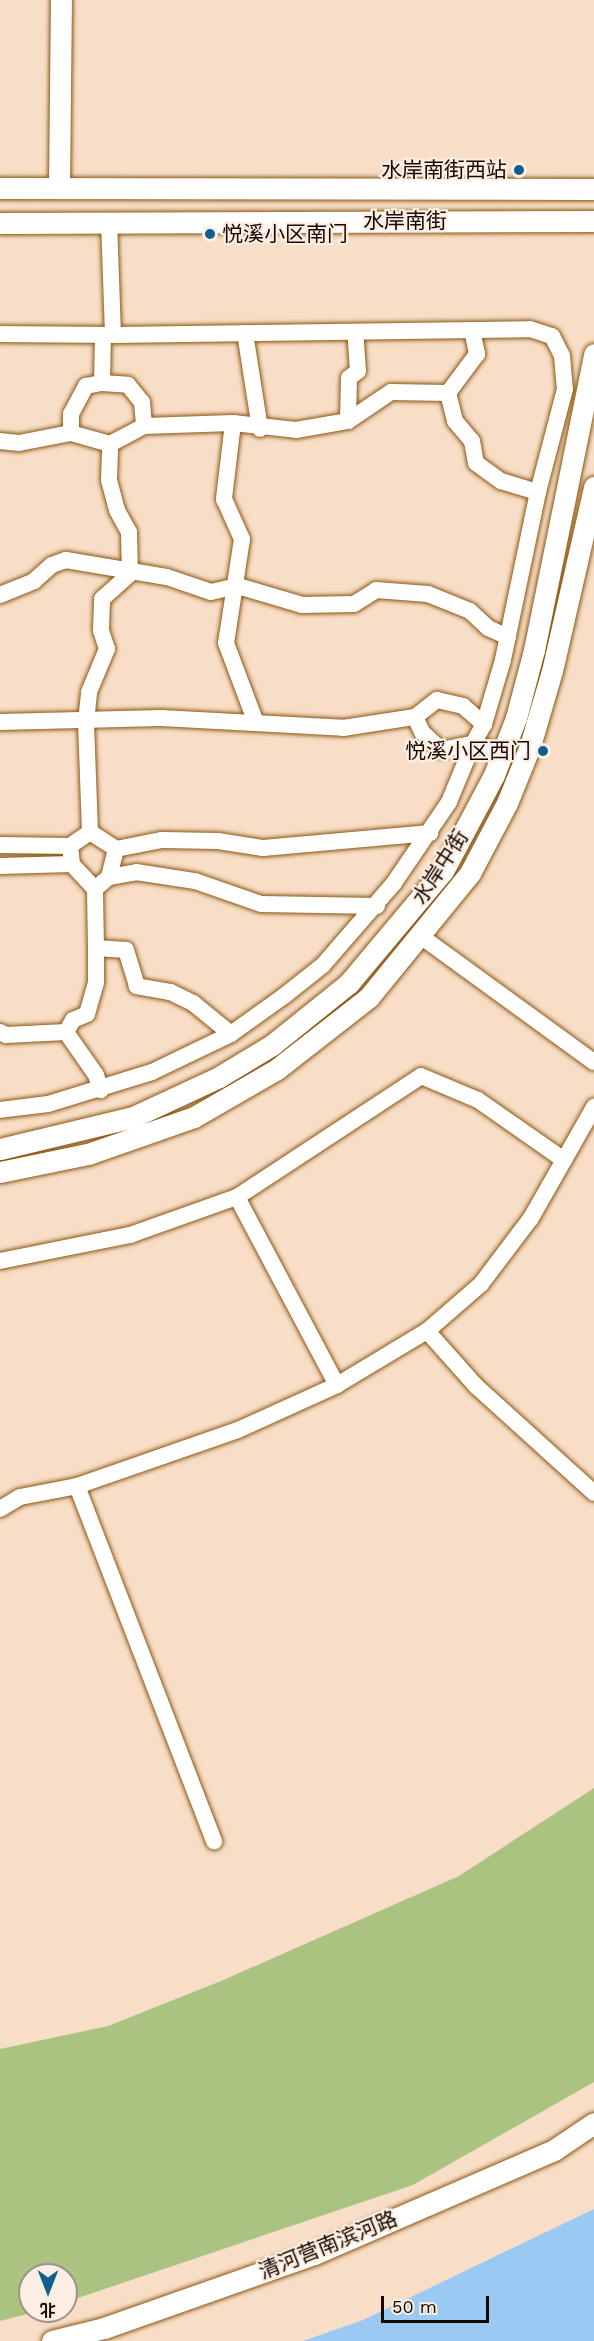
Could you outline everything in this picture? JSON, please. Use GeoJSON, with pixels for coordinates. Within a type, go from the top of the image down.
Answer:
{"type":"FeatureCollection","features":[{"type":"Feature","properties":{"kind":"street"},"geometry":{"type":"LineString","coordinates":[[60,0],[60,188]]}},
{"type":"Feature","properties":{"kind":"street","name":"水岸南街"},"geometry":{"type":"LineString","coordinates":[[0,188],[594,189]]}},
{"type":"Feature","properties":{"kind":"street","name":"水岸南街"},"geometry":{"type":"LineString","coordinates":[[0,223],[594,220]]}},
{"type":"Feature","properties":{"kind":"street"},"geometry":{"type":"LineString","coordinates":[[102,383],[108,335],[109,223]]}},
{"type":"Feature","properties":{"kind":"street"},"geometry":{"type":"LineString","coordinates":[[0,334],[108,335],[472,330],[541,332],[552,336],[562,356],[565,389],[538,492],[508,637],[484,724],[473,744],[460,780],[430,833],[376,906],[323,965],[231,1034],[152,1072],[101,1090],[48,1104],[0,1110]]}},
{"type":"Feature","properties":{"kind":"street"},"geometry":{"type":"LineString","coordinates":[[448,393],[477,354],[472,330]]}},
{"type":"Feature","properties":{"kind":"street"},"geometry":{"type":"LineString","coordinates":[[348,421],[349,378],[358,370],[355,332]]}},
{"type":"Feature","properties":{"kind":"street"},"geometry":{"type":"LineString","coordinates":[[245,333],[260,429]]}},
{"type":"Feature","properties":{"kind":"street","name":"水岸中街"},"geometry":{"type":"LineString","coordinates":[[0,1149],[133,1118],[219,1077],[272,1045],[349,983],[396,932],[443,871],[503,752],[534,650],[594,354]]}},
{"type":"Feature","properties":{"kind":"street"},"geometry":{"type":"LineString","coordinates":[[71,433],[71,414],[86,386],[102,383],[128,385],[142,402],[144,426]]}},
{"type":"Feature","properties":{"kind":"street"},"geometry":{"type":"LineString","coordinates":[[0,441],[19,443],[71,433],[110,444],[144,426],[233,423],[260,429],[296,430],[348,421],[391,392],[448,393]]}},
{"type":"Feature","properties":{"kind":"street"},"geometry":{"type":"LineString","coordinates":[[448,393],[455,421],[472,441],[476,463],[501,481],[538,492]]}},
{"type":"Feature","properties":{"kind":"street"},"geometry":{"type":"LineString","coordinates":[[233,423],[224,499],[243,539],[238,586],[226,643],[256,723]]}},
{"type":"Feature","properties":{"kind":"street"},"geometry":{"type":"LineString","coordinates":[[90,832],[86,722],[89,692],[107,649],[101,630],[102,599],[130,574],[129,532],[117,510],[109,480],[110,444]]}},
{"type":"Feature","properties":{"kind":"street","name":"水岸中街"},"geometry":{"type":"LineString","coordinates":[[0,1172],[88,1154],[194,1117],[277,1069],[369,997],[470,873],[507,803],[530,746],[552,671],[594,487]]}},
{"type":"Feature","properties":{"kind":"street"},"geometry":{"type":"LineString","coordinates":[[0,595],[34,581],[52,565],[66,560],[130,574],[167,577],[211,592],[238,586],[302,605],[354,604],[376,590],[428,594],[470,611],[488,628],[508,637]]}},
{"type":"Feature","properties":{"kind":"street"},"geometry":{"type":"LineString","coordinates":[[0,722],[86,722],[161,718],[343,728],[415,717],[437,700],[463,706],[484,724]]}},
{"type":"Feature","properties":{"kind":"street"},"geometry":{"type":"LineString","coordinates":[[415,717],[422,732],[441,750],[473,744],[503,752]]}},
{"type":"Feature","properties":{"kind":"street"},"geometry":{"type":"LineString","coordinates":[[0,845],[70,846],[90,832]]}},
{"type":"Feature","properties":{"kind":"street"},"geometry":{"type":"LineString","coordinates":[[90,832],[116,849],[162,840],[218,841],[263,848],[430,833]]}},
{"type":"Feature","properties":{"kind":"street"},"geometry":{"type":"LineString","coordinates":[[66,1032],[73,1020],[87,1014],[96,982],[95,889],[72,864],[70,846]]}},
{"type":"Feature","properties":{"kind":"street"},"geometry":{"type":"LineString","coordinates":[[109,877],[116,849]]}},
{"type":"Feature","properties":{"kind":"street"},"geometry":{"type":"LineString","coordinates":[[0,866],[72,864]]}},
{"type":"Feature","properties":{"kind":"street"},"geometry":{"type":"LineString","coordinates":[[95,889],[109,877],[136,872],[195,881],[261,904],[376,906]]}},
{"type":"Feature","properties":{"kind":"street"},"geometry":{"type":"LineString","coordinates":[[419,935],[594,1062]]}},
{"type":"Feature","properties":{"kind":"street"},"geometry":{"type":"LineString","coordinates":[[96,948],[126,950],[137,986],[170,992],[193,1003],[231,1034]]}},
{"type":"Feature","properties":{"kind":"street"},"geometry":{"type":"LineString","coordinates":[[0,1032],[6,1035],[66,1032]]}},
{"type":"Feature","properties":{"kind":"street"},"geometry":{"type":"LineString","coordinates":[[66,1032],[96,1074],[101,1090]]}},
{"type":"Feature","properties":{"kind":"street"},"geometry":{"type":"LineString","coordinates":[[0,1261],[130,1235],[237,1197],[421,1076],[478,1100],[564,1160]]}},
{"type":"Feature","properties":{"kind":"street"},"geometry":{"type":"LineString","coordinates":[[0,1509],[20,1497],[76,1486],[238,1430],[337,1385],[427,1331],[481,1284],[531,1218],[594,1107]]}},
{"type":"Feature","properties":{"kind":"street"},"geometry":{"type":"LineString","coordinates":[[237,1197],[337,1385]]}},
{"type":"Feature","properties":{"kind":"street"},"geometry":{"type":"LineString","coordinates":[[427,1331],[476,1386],[594,1492]]}},
{"type":"Feature","properties":{"kind":"street"},"geometry":{"type":"LineString","coordinates":[[76,1486],[214,1840]]}},
{"type":"Feature","properties":{"kind":"street","name":"清河营南滨河路"},"geometry":{"type":"LineString","coordinates":[[52,2341],[104,2328],[314,2254],[554,2150],[594,2123]]}},
{"type":"Feature","properties":{"kind":"green space"},"geometry":{"type":"Polygon","coordinates":[[[594,1788],[594,2082],[413,2185],[78,2298],[78,2263],[18,2263],[18,2316],[0,2321],[0,2049],[108,2026],[221,1981],[459,1876],[594,1788]]]}},
{"type":"Feature","properties":{"kind":"water"},"geometry":{"type":"Polygon","coordinates":[[[594,2209],[594,2341],[303,2341],[363,2320],[594,2209]]]}},
{"type":"Feature","properties":{"kind":"place","name":"水岸南街西站"},"geometry":{"type":"Point","coordinates":[519,170]}},
{"type":"Feature","properties":{"kind":"place","name":"悦溪小区南门"},"geometry":{"type":"Point","coordinates":[210,234]}},
{"type":"Feature","properties":{"kind":"place","name":"悦溪小区西门"},"geometry":{"type":"Point","coordinates":[543,751]}}]}
